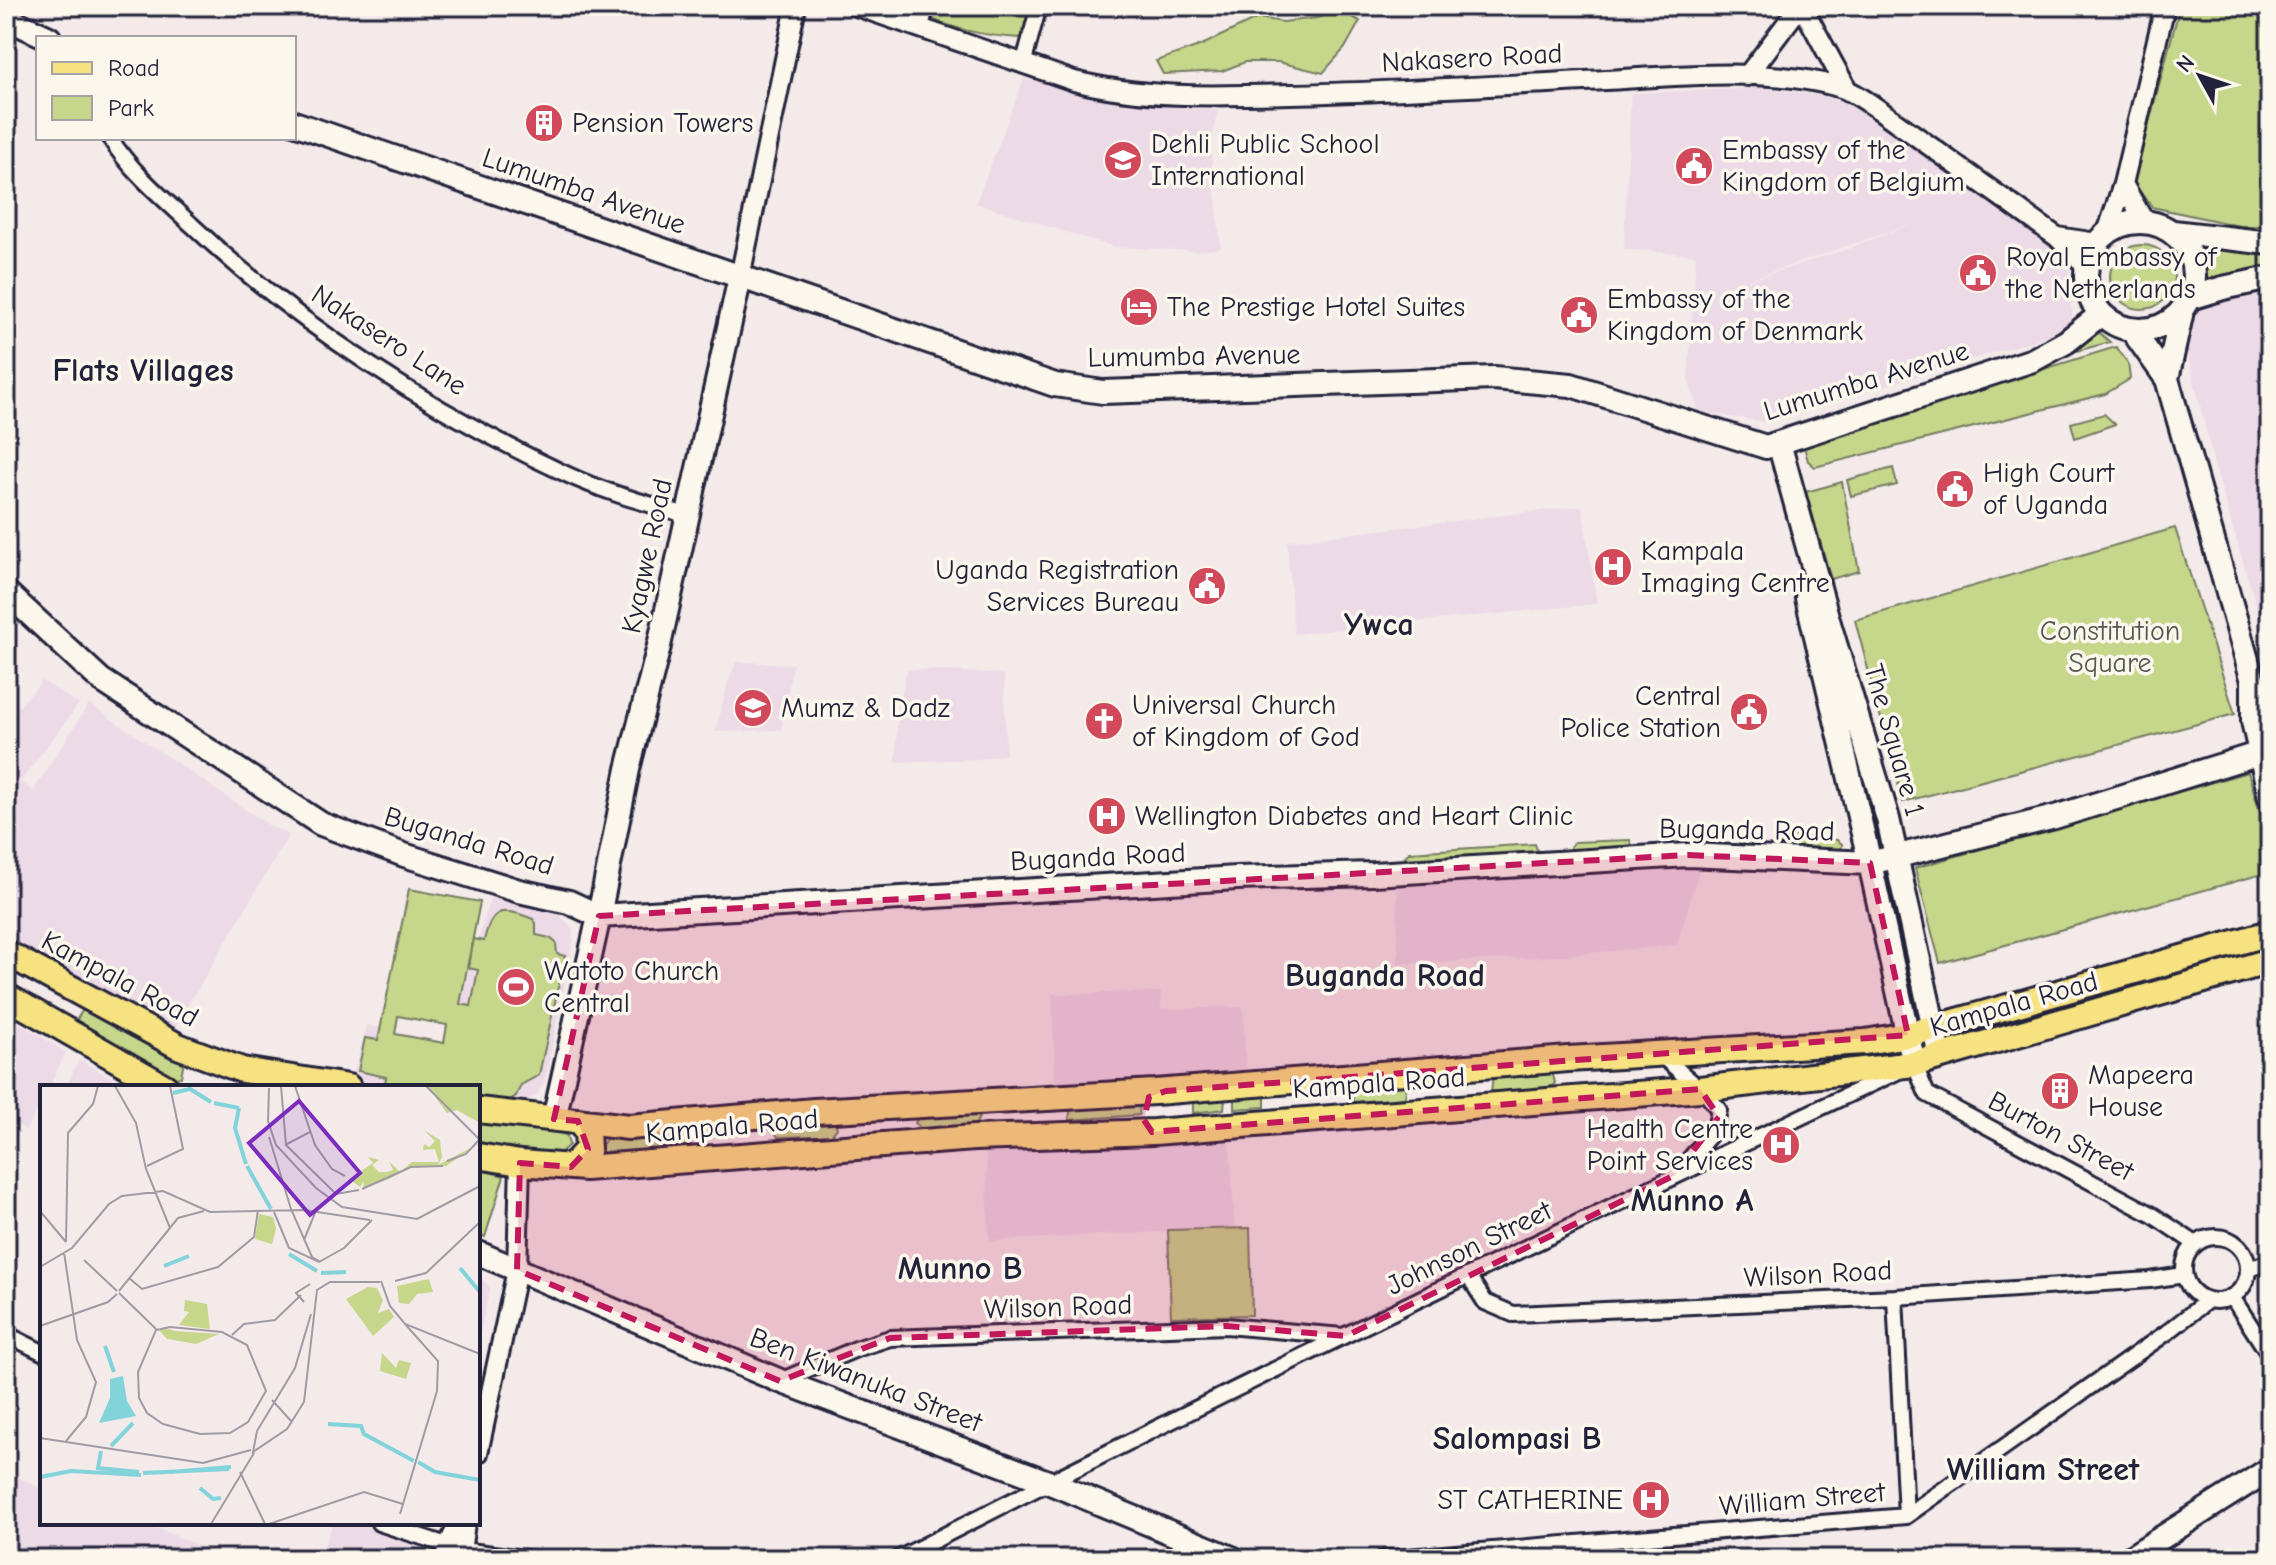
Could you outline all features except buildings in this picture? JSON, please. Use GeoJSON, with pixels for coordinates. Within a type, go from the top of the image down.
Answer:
{"type":"FeatureCollection","features":[{"type":"Feature","properties":{"kind":"main road"},"geometry":{"type":"LineString","coordinates":[[6,18],[45,36]]}},
{"type":"Feature","properties":{"kind":"main road","name":"Lumumba Avenue"},"geometry":{"type":"LineString","coordinates":[[296,124],[1055,385],[1103,392],[1494,378],[1571,385],[1773,445],[2033,360],[2066,342],[2101,314]]}},
{"type":"Feature","properties":{"kind":"main road"},"geometry":{"type":"LineString","coordinates":[[2167,379],[2186,305],[2195,269],[2184,242],[2164,227],[2144,221],[2125,224],[2102,238],[2087,267],[2087,289],[2101,314],[2120,327],[2132,330],[2159,327],[2186,305],[2270,278]]}},
{"type":"Feature","properties":{"kind":"main road"},"geometry":{"type":"LineString","coordinates":[[2173,232],[2270,243]]}},
{"type":"Feature","properties":{"kind":"main road","name":"Kyagwe Road"},"geometry":{"type":"LineString","coordinates":[[566,1120],[599,916],[628,769],[659,646],[740,277]]}},
{"type":"Feature","properties":{"kind":"main road"},"geometry":{"type":"LineString","coordinates":[[2132,330],[2167,379],[2253,681],[2270,709]]}},
{"type":"Feature","properties":{"kind":"main road","name":"The Square 1"},"geometry":{"type":"LineString","coordinates":[[1773,445],[1888,819],[1940,1056]]}},
{"type":"Feature","properties":{"kind":"main road","name":"The Square 1"},"geometry":{"type":"LineString","coordinates":[[1773,445],[1914,1064]]}},
{"type":"Feature","properties":{"kind":"main road","name":"Buganda Road"},"geometry":{"type":"LineString","coordinates":[[6,592],[101,680],[321,824],[404,855],[505,887],[569,902],[599,916],[1688,855],[1870,863],[2055,817],[2265,752]]}},
{"type":"Feature","properties":{"kind":"main road"},"geometry":{"type":"LineString","coordinates":[[2253,681],[2253,721],[2265,752],[2270,797]]}},
{"type":"Feature","properties":{"kind":"main road","name":"Kampala Road"},"geometry":{"type":"LineString","coordinates":[[480,1110],[629,1127],[814,1111],[1160,1092],[1568,1059],[1865,1042],[1908,1035],[2270,933]]}},
{"type":"Feature","properties":{"kind":"main road","name":"Kampala Road"},"geometry":{"type":"LineString","coordinates":[[6,953],[178,1046],[242,1070],[336,1085]]}},
{"type":"Feature","properties":{"kind":"main road","name":"Kampala Road"},"geometry":{"type":"LineString","coordinates":[[480,1156],[571,1167],[974,1138],[1162,1131],[1700,1089],[1914,1064],[2270,961]]}},
{"type":"Feature","properties":{"kind":"main road"},"geometry":{"type":"LineString","coordinates":[[6,996],[162,1085]]}},
{"type":"Feature","properties":{"kind":"main road"},"geometry":{"type":"LineString","coordinates":[[275,1085],[293,1078]]}},
{"type":"Feature","properties":{"kind":"main road"},"geometry":{"type":"LineString","coordinates":[[1160,1092],[1175,1099],[1180,1112],[1179,1119],[1162,1131]]}},
{"type":"Feature","properties":{"kind":"main road"},"geometry":{"type":"LineString","coordinates":[[566,1120],[587,1132],[588,1149],[571,1167]]}},
{"type":"Feature","properties":{"kind":"main road","name":"Ben Kiwanuka Street"},"geometry":{"type":"LineString","coordinates":[[480,1254],[780,1381],[1048,1482],[1234,1559]]}},
{"type":"Feature","properties":{"kind":"main road"},"geometry":{"type":"LineString","coordinates":[[2128,1559],[2270,1469]]}},
{"type":"Feature","properties":{"kind":"street","name":"Kyagwe Road"},"geometry":{"type":"LineString","coordinates":[[740,277],[796,6]]}},
{"type":"Feature","properties":{"kind":"street","name":"Nakasero Road"},"geometry":{"type":"LineString","coordinates":[[856,6],[1023,65],[1112,90],[1151,94],[1339,93],[1678,76],[1747,76],[1807,81],[1848,91],[1878,109],[2057,237],[2087,267]]}},
{"type":"Feature","properties":{"kind":"street"},"geometry":{"type":"LineString","coordinates":[[920,29],[927,6]]}},
{"type":"Feature","properties":{"kind":"street"},"geometry":{"type":"LineString","coordinates":[[1023,65],[1039,6]]}},
{"type":"Feature","properties":{"kind":"street"},"geometry":{"type":"LineString","coordinates":[[1747,76],[1801,6],[1848,91]]}},
{"type":"Feature","properties":{"kind":"street"},"geometry":{"type":"LineString","coordinates":[[2102,238],[2123,184],[2165,6]]}},
{"type":"Feature","properties":{"kind":"street","name":"Nakasero Lane"},"geometry":{"type":"LineString","coordinates":[[111,140],[155,191],[217,249],[343,347],[455,415],[566,475],[614,494],[686,515]]}},
{"type":"Feature","properties":{"kind":"street"},"geometry":{"type":"LineString","coordinates":[[2123,184],[2144,221]]}},
{"type":"Feature","properties":{"kind":"street","name":"Nakasero Road"},"geometry":{"type":"LineString","coordinates":[[2057,237],[2102,238]]}},
{"type":"Feature","properties":{"kind":"street"},"geometry":{"type":"LineString","coordinates":[[1662,1056],[1719,1110],[1719,1123],[1711,1136],[1675,1175]]}},
{"type":"Feature","properties":{"kind":"street","name":"Johnson Street"},"geometry":{"type":"LineString","coordinates":[[898,1559],[1048,1482],[1675,1175],[1914,1064]]}},
{"type":"Feature","properties":{"kind":"street","name":"Burton Street"},"geometry":{"type":"LineString","coordinates":[[1914,1064],[1927,1094],[2151,1214],[2196,1244]]}},
{"type":"Feature","properties":{"kind":"street"},"geometry":{"type":"LineString","coordinates":[[480,1444],[517,1270],[520,1163]]}},
{"type":"Feature","properties":{"kind":"street"},"geometry":{"type":"LineString","coordinates":[[2215,1237],[2234,1243],[2246,1259],[2248,1269],[2244,1285],[2232,1297],[2207,1301],[2191,1291],[2184,1275],[2186,1258],[2196,1244],[2215,1237]]}},
{"type":"Feature","properties":{"kind":"street"},"geometry":{"type":"LineString","coordinates":[[2248,1269],[2270,1262]]}},
{"type":"Feature","properties":{"kind":"street","name":"Wilson Road"},"geometry":{"type":"LineString","coordinates":[[1469,1277],[1485,1302],[1513,1314],[1895,1297],[2150,1280],[2184,1275]]}},
{"type":"Feature","properties":{"kind":"street"},"geometry":{"type":"LineString","coordinates":[[1895,1297],[1906,1516]]}},
{"type":"Feature","properties":{"kind":"street"},"geometry":{"type":"LineString","coordinates":[[2232,1297],[2270,1356]]}},
{"type":"Feature","properties":{"kind":"street","name":"William Street"},"geometry":{"type":"LineString","coordinates":[[1382,1559],[1906,1516],[2207,1301]]}},
{"type":"Feature","properties":{"kind":"street","name":"Wilson Road"},"geometry":{"type":"LineString","coordinates":[[780,1381],[890,1338],[1226,1326],[1346,1336]]}},
{"type":"Feature","properties":{"kind":"street"},"geometry":{"type":"LineString","coordinates":[[6,1334],[40,1351]]}},
{"type":"Feature","properties":{"kind":"street"},"geometry":{"type":"LineString","coordinates":[[384,1525],[454,1553],[532,1559]]}},
{"type":"Feature","properties":{"kind":"street"},"geometry":{"type":"LineString","coordinates":[[454,1553],[461,1525]]}},
{"type":"Feature","properties":{"kind":"highlighted area"},"geometry":{"type":"Polygon","coordinates":[[[1688,855],[1870,863],[1908,1035],[1166,1091],[1149,1097],[1144,1120],[1152,1132],[1700,1089],[1719,1117],[1675,1175],[1346,1336],[1226,1326],[890,1338],[780,1381],[517,1270],[520,1163],[571,1167],[588,1149],[578,1121],[554,1119],[599,916],[1688,855]]]}},
{"type":"Feature","properties":{"kind":"shaded area"},"geometry":{"type":"Polygon","coordinates":[[[1024,79],[1147,105],[1218,110],[1210,146],[1221,248],[1198,251],[1113,247],[976,203],[1024,79]]]}},
{"type":"Feature","properties":{"kind":"shaded area"},"geometry":{"type":"Polygon","coordinates":[[[1760,88],[1819,95],[1860,107],[2069,251],[2068,298],[2072,319],[2058,333],[1765,422],[1699,412],[1688,379],[1696,255],[1624,249],[1631,93],[1760,88]],[[1914,223],[1748,281],[1850,248],[1914,223]]]}},
{"type":"Feature","properties":{"kind":"shaded area"},"geometry":{"type":"Polygon","coordinates":[[[2270,287],[2270,333],[2265,346],[2270,336],[2270,652],[2215,468],[2186,347],[2188,333],[2201,306],[2209,299],[2270,287]]]}},
{"type":"Feature","properties":{"kind":"shaded area"},"geometry":{"type":"Polygon","coordinates":[[[1582,506],[1597,604],[1294,634],[1287,541],[1582,506]]]}},
{"type":"Feature","properties":{"kind":"shaded area","name":"Mumz & Dadz"},"geometry":{"type":"Polygon","coordinates":[[[736,662],[793,664],[781,730],[715,732],[736,662]]]}},
{"type":"Feature","properties":{"kind":"shaded area"},"geometry":{"type":"Polygon","coordinates":[[[907,669],[1004,674],[1006,754],[980,759],[896,762],[898,711],[907,669]]]}},
{"type":"Feature","properties":{"kind":"shaded area"},"geometry":{"type":"Polygon","coordinates":[[[42,681],[79,704],[20,782],[33,791],[89,704],[270,826],[289,835],[171,1034],[6,941],[6,722],[42,681]]]}},
{"type":"Feature","properties":{"kind":"shaded area"},"geometry":{"type":"Polygon","coordinates":[[[1702,860],[1677,945],[1544,957],[1398,964],[1397,886],[1702,860]]]}},
{"type":"Feature","properties":{"kind":"shaded area","name":"Watoto Church Central"},"geometry":{"type":"Polygon","coordinates":[[[492,892],[554,909],[572,927],[573,942],[545,1081],[536,1096],[516,1108],[480,1101],[480,1085],[381,1085],[352,1080],[367,1025],[444,1043],[459,1004],[492,892]]]}},
{"type":"Feature","properties":{"kind":"shaded area"},"geometry":{"type":"Polygon","coordinates":[[[1161,992],[1161,1009],[1243,1007],[1246,1076],[1055,1085],[1052,994],[1161,992]]]}},
{"type":"Feature","properties":{"kind":"shaded area"},"geometry":{"type":"Polygon","coordinates":[[[6,1015],[66,1052],[50,1085],[40,1085],[40,1104],[26,1130],[6,1117],[6,1015]]]}},
{"type":"Feature","properties":{"kind":"shaded area"},"geometry":{"type":"Polygon","coordinates":[[[79,1060],[125,1085],[67,1085],[79,1060]]]}},
{"type":"Feature","properties":{"kind":"shaded area"},"geometry":{"type":"Polygon","coordinates":[[[1229,1136],[1235,1228],[989,1241],[986,1149],[1229,1136]]]}},
{"type":"Feature","properties":{"kind":"shaded area"},"geometry":{"type":"Polygon","coordinates":[[[480,1277],[490,1288],[480,1333],[480,1277]]]}},
{"type":"Feature","properties":{"kind":"shaded area"},"geometry":{"type":"Polygon","coordinates":[[[6,1471],[40,1488],[40,1525],[151,1525],[228,1559],[6,1559],[6,1471]]]}},
{"type":"Feature","properties":{"kind":"shaded area"},"geometry":{"type":"Polygon","coordinates":[[[333,1525],[372,1525],[432,1553],[437,1559],[317,1559],[333,1525]]]}},
{"type":"Feature","properties":{"kind":"green space"},"geometry":{"type":"Polygon","coordinates":[[[914,6],[1033,6],[1044,20],[1019,38],[1004,37],[952,26],[926,16],[913,9],[914,6]]]}},
{"type":"Feature","properties":{"kind":"green space"},"geometry":{"type":"Polygon","coordinates":[[[2180,6],[2270,6],[2270,226],[2240,226],[2152,207],[2133,183],[2180,6]]]}},
{"type":"Feature","properties":{"kind":"green space"},"geometry":{"type":"Polygon","coordinates":[[[1338,10],[1360,21],[1345,48],[1323,73],[1278,62],[1245,62],[1222,71],[1163,74],[1156,61],[1202,45],[1258,18],[1283,22],[1317,18],[1338,10]]]}},
{"type":"Feature","properties":{"kind":"green space"},"geometry":{"type":"Polygon","coordinates":[[[2142,245],[2154,247],[2165,254],[2172,265],[2172,289],[2165,300],[2154,307],[2142,309],[2130,307],[2119,300],[2112,289],[2110,277],[2112,265],[2119,254],[2130,247],[2142,245]]]}},
{"type":"Feature","properties":{"kind":"green space"},"geometry":{"type":"Polygon","coordinates":[[[2203,248],[2270,251],[2270,268],[2250,270],[2205,284],[2207,257],[2203,248]]]}},
{"type":"Feature","properties":{"kind":"green space"},"geometry":{"type":"Polygon","coordinates":[[[2095,329],[2110,342],[2077,351],[2095,329]]]}},
{"type":"Feature","properties":{"kind":"green space"},"geometry":{"type":"Polygon","coordinates":[[[2116,347],[2128,363],[2130,379],[2105,394],[1815,467],[1808,461],[1803,443],[2116,347]]]}},
{"type":"Feature","properties":{"kind":"green space"},"geometry":{"type":"Polygon","coordinates":[[[2104,414],[2115,424],[2075,438],[2071,423],[2104,414]]]}},
{"type":"Feature","properties":{"kind":"green space"},"geometry":{"type":"Polygon","coordinates":[[[1893,468],[1897,485],[1851,496],[1847,480],[1893,468]]]}},
{"type":"Feature","properties":{"kind":"green space"},"geometry":{"type":"Polygon","coordinates":[[[1842,482],[1859,571],[1831,579],[1806,492],[1842,482]]]}},
{"type":"Feature","properties":{"kind":"green space","name":"Constitution Square"},"geometry":{"type":"Polygon","coordinates":[[[2175,528],[2235,714],[1903,802],[1855,620],[2175,528]]]}},
{"type":"Feature","properties":{"kind":"green space"},"geometry":{"type":"Polygon","coordinates":[[[2248,772],[2270,847],[2270,872],[1940,963],[1915,868],[2248,772]]]}},
{"type":"Feature","properties":{"kind":"green space"},"geometry":{"type":"Polygon","coordinates":[[[1779,835],[1837,840],[1842,844],[1841,850],[1834,853],[1780,846],[1776,844],[1779,835]]]}},
{"type":"Feature","properties":{"kind":"green space"},"geometry":{"type":"Polygon","coordinates":[[[1630,840],[1633,848],[1571,852],[1570,847],[1574,842],[1630,840]]]}},
{"type":"Feature","properties":{"kind":"green space"},"geometry":{"type":"Polygon","coordinates":[[[1535,844],[1535,856],[1406,863],[1404,858],[1409,852],[1535,844]]]}},
{"type":"Feature","properties":{"kind":"green space","name":"Watoto Church Central"},"geometry":{"type":"Polygon","coordinates":[[[409,889],[480,902],[460,1004],[471,1006],[478,970],[468,968],[474,939],[484,941],[490,922],[500,913],[513,912],[533,919],[536,935],[550,938],[556,943],[557,954],[565,956],[539,1075],[521,1085],[516,1096],[507,1102],[480,1097],[480,1085],[385,1084],[386,1077],[358,1071],[365,1038],[378,1040],[409,889]],[[398,1016],[395,1034],[444,1043],[447,1025],[398,1016]]]}},
{"type":"Feature","properties":{"kind":"green space"},"geometry":{"type":"Polygon","coordinates":[[[85,1006],[184,1060],[181,1077],[172,1079],[74,1024],[85,1006]]]}},
{"type":"Feature","properties":{"kind":"green space"},"geometry":{"type":"Polygon","coordinates":[[[1548,1072],[1553,1075],[1555,1083],[1549,1089],[1491,1092],[1493,1075],[1548,1072]]]}},
{"type":"Feature","properties":{"kind":"green space"},"geometry":{"type":"Polygon","coordinates":[[[1407,1081],[1405,1098],[1353,1102],[1354,1085],[1407,1081]]]}},
{"type":"Feature","properties":{"kind":"green space"},"geometry":{"type":"Polygon","coordinates":[[[1265,1093],[1265,1107],[1235,1109],[1235,1094],[1265,1093]]]}},
{"type":"Feature","properties":{"kind":"green space"},"geometry":{"type":"Polygon","coordinates":[[[1225,1095],[1224,1109],[1193,1113],[1193,1097],[1225,1095]]]}},
{"type":"Feature","properties":{"kind":"green space"},"geometry":{"type":"Polygon","coordinates":[[[1140,1101],[1139,1115],[1069,1120],[1071,1104],[1140,1101]]]}},
{"type":"Feature","properties":{"kind":"green space"},"geometry":{"type":"Polygon","coordinates":[[[976,1111],[980,1115],[975,1126],[923,1130],[915,1123],[920,1114],[976,1111]]]}},
{"type":"Feature","properties":{"kind":"green space"},"geometry":{"type":"Polygon","coordinates":[[[480,1123],[562,1134],[567,1136],[569,1145],[559,1154],[480,1147],[480,1123]]]}},
{"type":"Feature","properties":{"kind":"green space"},"geometry":{"type":"Polygon","coordinates":[[[835,1123],[837,1128],[831,1136],[778,1137],[776,1134],[779,1125],[835,1123]]]}},
{"type":"Feature","properties":{"kind":"green space"},"geometry":{"type":"Polygon","coordinates":[[[690,1132],[693,1139],[685,1149],[599,1155],[599,1149],[607,1138],[690,1132]]]}},
{"type":"Feature","properties":{"kind":"green space"},"geometry":{"type":"Polygon","coordinates":[[[480,1170],[504,1176],[485,1237],[480,1235],[480,1170]]]}},
{"type":"Feature","properties":{"kind":"green space"},"geometry":{"type":"Polygon","coordinates":[[[1250,1228],[1252,1315],[1171,1317],[1168,1230],[1250,1228]]]}},
{"type":"Feature","properties":{"kind":"place","name":"Pension Towers"},"geometry":{"type":"Point","coordinates":[544,123]}},
{"type":"Feature","properties":{"kind":"place","name":"Dehli Public School International"},"geometry":{"type":"Point","coordinates":[1123,160]}},
{"type":"Feature","properties":{"kind":"place","name":"Embassy of the Kingdom of Belgium"},"geometry":{"type":"Point","coordinates":[1694,166]}},
{"type":"Feature","properties":{"kind":"place","name":"Royal Embassy of the Netherlands"},"geometry":{"type":"Point","coordinates":[1978,273]}},
{"type":"Feature","properties":{"kind":"place","name":"The Prestige Hotel Suites"},"geometry":{"type":"Point","coordinates":[1139,307]}},
{"type":"Feature","properties":{"kind":"place","name":"Embassy of the Kingdom of Denmark"},"geometry":{"type":"Point","coordinates":[1579,315]}},
{"type":"Feature","properties":{"kind":"place","name":"High Court of Uganda"},"geometry":{"type":"Point","coordinates":[1955,489]}},
{"type":"Feature","properties":{"kind":"place","name":"Kampala Imaging Centre"},"geometry":{"type":"Point","coordinates":[1613,567]}},
{"type":"Feature","properties":{"kind":"place","name":"Uganda Registration Services Bureau"},"geometry":{"type":"Point","coordinates":[1207,586]}},
{"type":"Feature","properties":{"kind":"place","name":"Mumz & Dadz"},"geometry":{"type":"Point","coordinates":[753,708]}},
{"type":"Feature","properties":{"kind":"place","name":"Central Police Station"},"geometry":{"type":"Point","coordinates":[1749,712]}},
{"type":"Feature","properties":{"kind":"place","name":"Universal Church of Kingdom of God"},"geometry":{"type":"Point","coordinates":[1104,721]}},
{"type":"Feature","properties":{"kind":"place","name":"Wellington Diabetes and Heart Clinic"},"geometry":{"type":"Point","coordinates":[1107,816]}},
{"type":"Feature","properties":{"kind":"place","name":"Watoto Church Central"},"geometry":{"type":"Point","coordinates":[516,987]}},
{"type":"Feature","properties":{"kind":"place","name":"Mapeera House"},"geometry":{"type":"Point","coordinates":[2060,1091]}},
{"type":"Feature","properties":{"kind":"place","name":"Health Centre Point Services"},"geometry":{"type":"Point","coordinates":[1781,1145]}},
{"type":"Feature","properties":{"kind":"place","name":"ST CATHERINE"},"geometry":{"type":"Point","coordinates":[1651,1500]}},
{"type":"Feature","properties":{"kind":"district","name":"Flats Villages"},"geometry":{"type":"Point","coordinates":[143,370]}},
{"type":"Feature","properties":{"kind":"district","name":"Ywca"},"geometry":{"type":"Point","coordinates":[1379,624]}},
{"type":"Feature","properties":{"kind":"district","name":"Buganda Road"},"geometry":{"type":"Point","coordinates":[1385,975]}},
{"type":"Feature","properties":{"kind":"district","name":"Munno A"},"geometry":{"type":"Point","coordinates":[1692,1200]}},
{"type":"Feature","properties":{"kind":"district","name":"Munno B"},"geometry":{"type":"Point","coordinates":[960,1268]}},
{"type":"Feature","properties":{"kind":"district","name":"Salompasi B"},"geometry":{"type":"Point","coordinates":[1517,1438]}},
{"type":"Feature","properties":{"kind":"district","name":"William Street"},"geometry":{"type":"Point","coordinates":[2043,1469]}}]}
